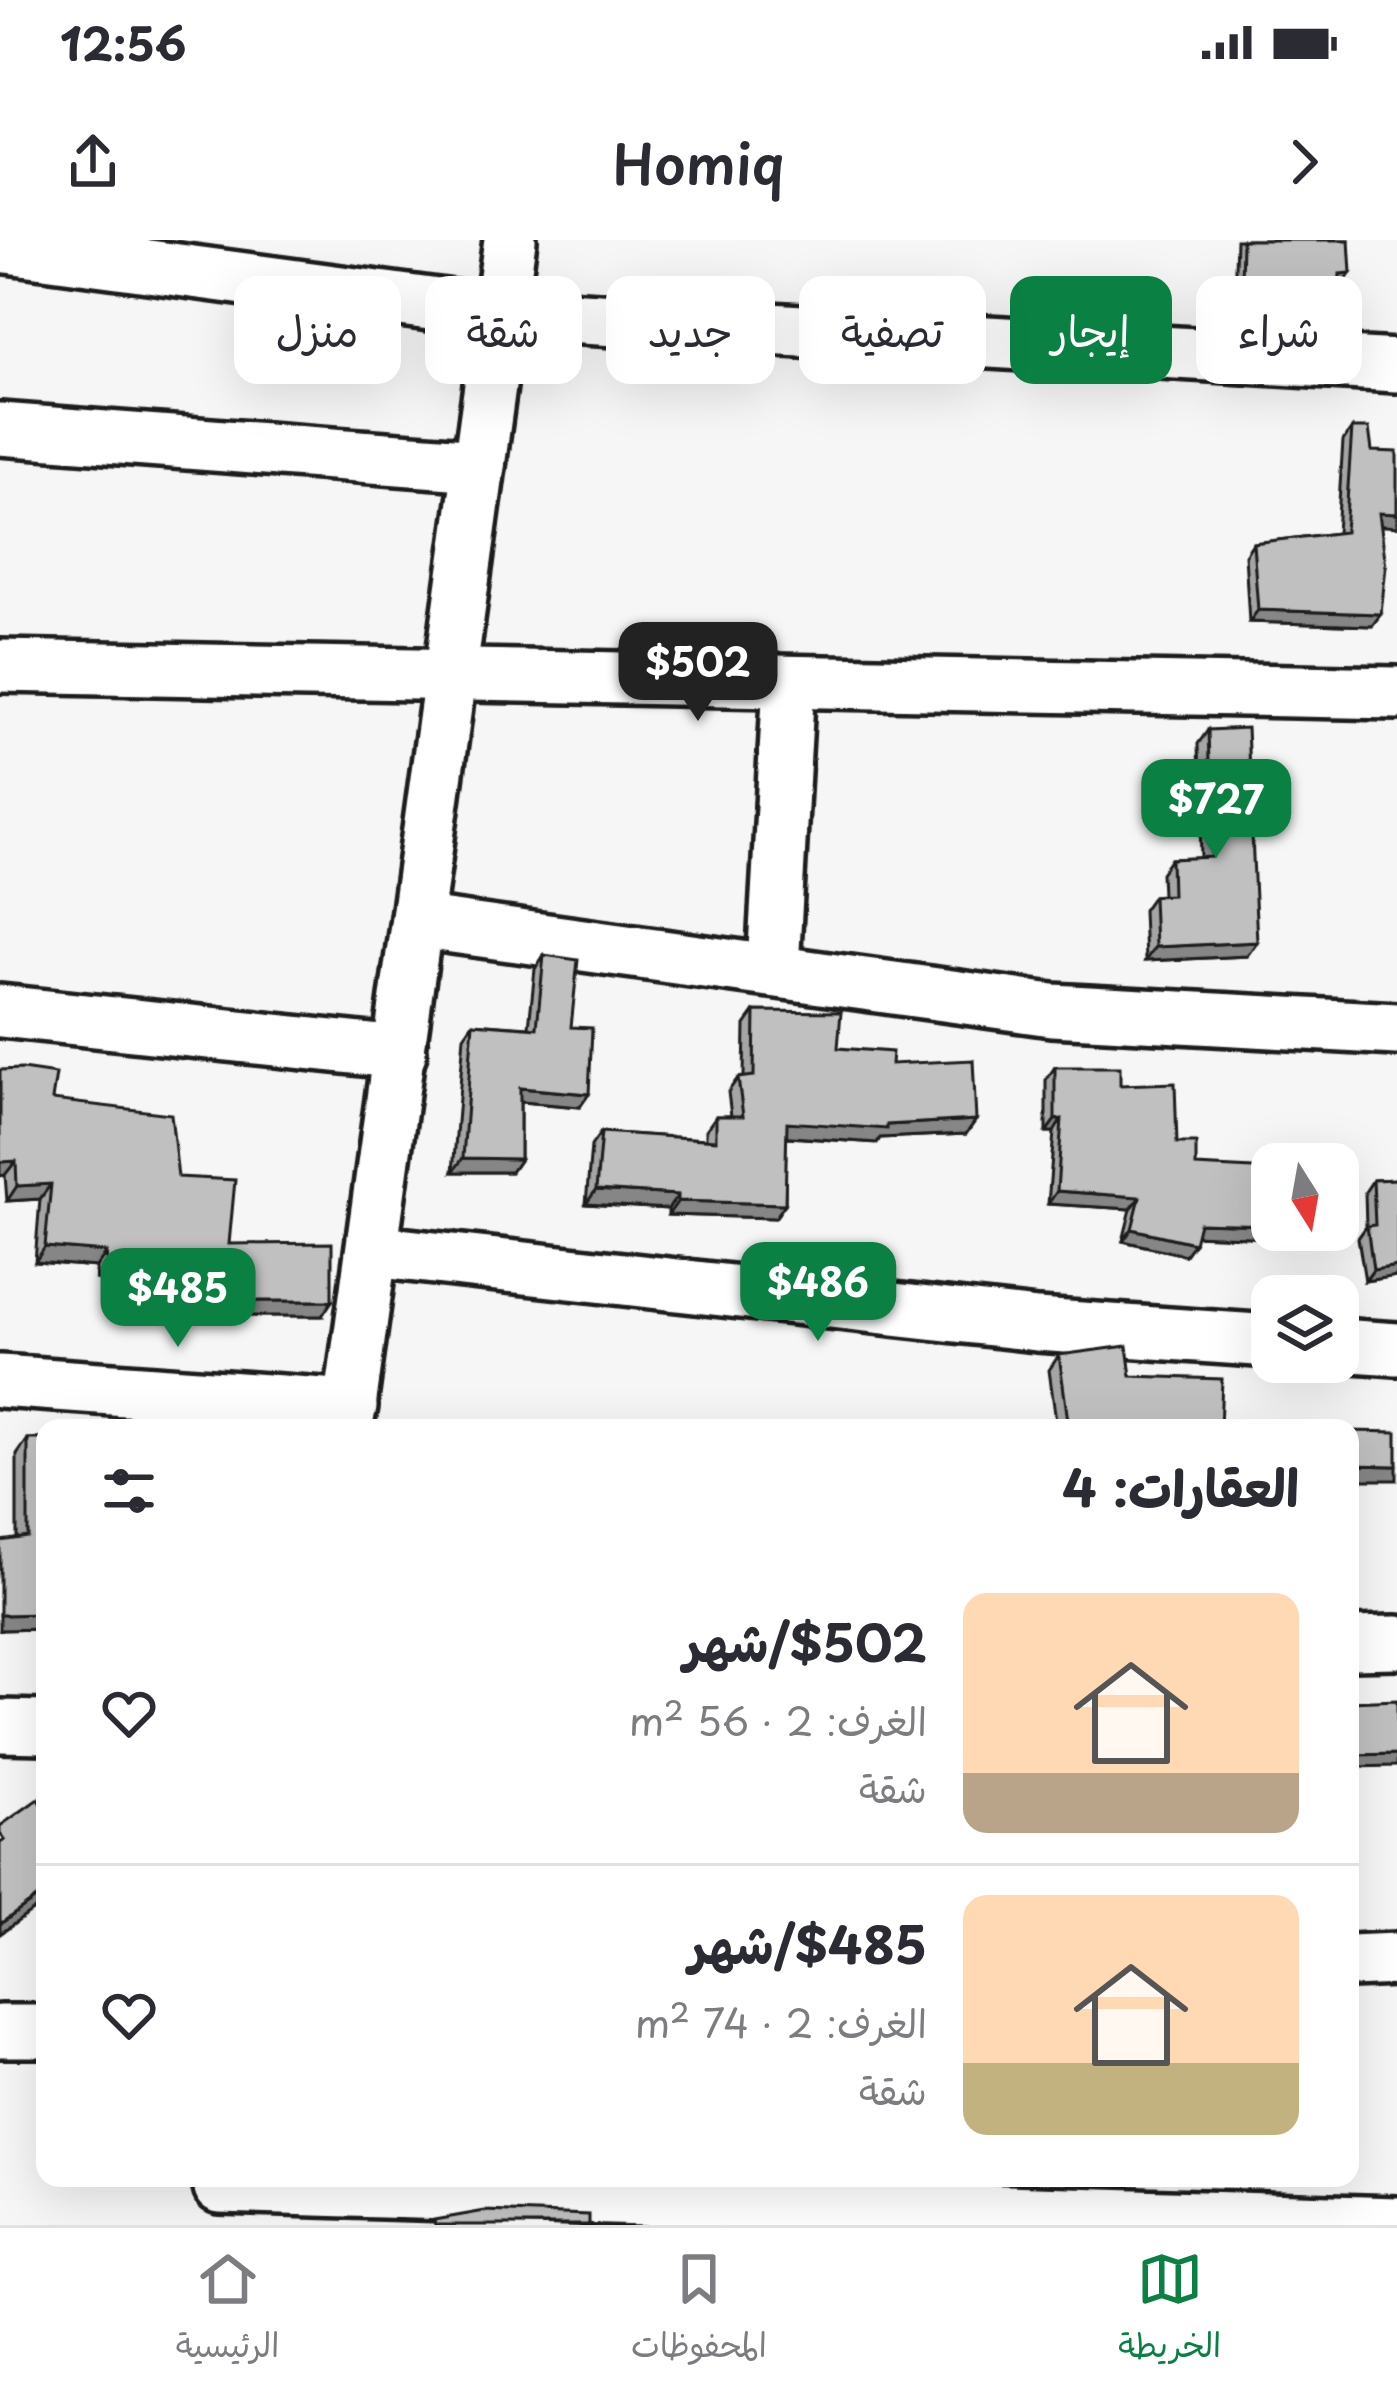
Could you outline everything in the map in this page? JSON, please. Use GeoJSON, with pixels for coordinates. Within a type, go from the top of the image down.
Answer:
{"type":"FeatureCollection","features":[{"type":"Feature","properties":{"kind":"street"},"geometry":{"type":"LineString","coordinates":[[504,276],[510,240]]}},
{"type":"Feature","properties":{"kind":"street"},"geometry":{"type":"LineString","coordinates":[[0,246],[425,303]]}},
{"type":"Feature","properties":{"kind":"street"},"geometry":{"type":"LineString","coordinates":[[582,318],[1397,366]]}},
{"type":"Feature","properties":{"kind":"street"},"geometry":{"type":"LineString","coordinates":[[0,1381],[349,1417],[489,384]]}},
{"type":"Feature","properties":{"kind":"street"},"geometry":{"type":"LineString","coordinates":[[0,429],[479,465]]}},
{"type":"Feature","properties":{"kind":"street"},"geometry":{"type":"LineString","coordinates":[[0,666],[1397,693]]}},
{"type":"Feature","properties":{"kind":"street"},"geometry":{"type":"LineString","coordinates":[[772,967],[789,682]]}},
{"type":"Feature","properties":{"kind":"street"},"geometry":{"type":"LineString","coordinates":[[417,922],[772,967],[1052,1010],[1397,1029]]}},
{"type":"Feature","properties":{"kind":"street"},"geometry":{"type":"LineString","coordinates":[[0,1011],[400,1053]]}},
{"type":"Feature","properties":{"kind":"street"},"geometry":{"type":"LineString","coordinates":[[372,1251],[1037,1325],[1251,1340]]}},
{"type":"Feature","properties":{"kind":"street"},"geometry":{"type":"LineString","coordinates":[[1359,1346],[1397,1348]]}},
{"type":"Feature","properties":{"kind":"street"},"geometry":{"type":"LineString","coordinates":[[1359,1642],[1397,1642]]}},
{"type":"Feature","properties":{"kind":"street"},"geometry":{"type":"LineString","coordinates":[[0,1726],[36,1726]]}},
{"type":"Feature","properties":{"kind":"street"},"geometry":{"type":"LineString","coordinates":[[1359,1961],[1397,1959]]}},
{"type":"Feature","properties":{"kind":"street"},"geometry":{"type":"LineString","coordinates":[[0,2031],[36,2031]]}},
{"type":"Feature","properties":{"kind":"street"},"geometry":{"type":"LineString","coordinates":[[220,2197],[1397,2223]]}},
{"type":"Feature","properties":{"kind":"building"},"geometry":{"type":"Polygon","coordinates":[[[1242,240],[1349,240],[1351,273],[1241,276],[1242,240]]]}},
{"type":"Feature","properties":{"kind":"building"},"geometry":{"type":"Polygon","coordinates":[[[1352,428],[1369,428],[1372,451],[1397,452],[1397,514],[1379,513],[1386,566],[1381,614],[1258,610],[1253,543],[1345,532],[1352,428]]]}},
{"type":"Feature","properties":{"kind":"building"},"geometry":{"type":"Polygon","coordinates":[[[1247,728],[1257,942],[1155,947],[1153,896],[1172,895],[1171,859],[1212,857],[1208,730],[1247,728]]]}},
{"type":"Feature","properties":{"kind":"building"},"geometry":{"type":"Polygon","coordinates":[[[544,955],[578,960],[571,1027],[592,1028],[589,1094],[520,1088],[520,1159],[463,1158],[473,1023],[537,1028],[544,955]]]}},
{"type":"Feature","properties":{"kind":"building"},"geometry":{"type":"Polygon","coordinates":[[[755,1011],[841,1012],[838,1048],[892,1052],[891,1064],[973,1060],[976,1120],[887,1125],[887,1129],[787,1122],[785,1204],[678,1201],[678,1195],[596,1190],[601,1132],[716,1140],[716,1116],[743,1116],[738,1078],[754,1076],[755,1011]]]}},
{"type":"Feature","properties":{"kind":"building"},"geometry":{"type":"Polygon","coordinates":[[[1055,1067],[1120,1067],[1120,1085],[1175,1083],[1177,1143],[1196,1143],[1196,1166],[1251,1169],[1251,1224],[1199,1223],[1194,1243],[1132,1229],[1140,1197],[1057,1191],[1062,1119],[1055,1120],[1055,1067]]]}},
{"type":"Feature","properties":{"kind":"building"},"geometry":{"type":"Polygon","coordinates":[[[0,1070],[56,1074],[52,1100],[171,1114],[178,1177],[235,1180],[229,1244],[332,1243],[332,1301],[229,1301],[229,1293],[193,1287],[196,1271],[106,1264],[107,1252],[45,1247],[51,1184],[17,1186],[16,1161],[0,1162],[0,1070]]]}},
{"type":"Feature","properties":{"kind":"building"},"geometry":{"type":"Polygon","coordinates":[[[1397,1179],[1397,1266],[1373,1270],[1367,1226],[1375,1225],[1373,1180],[1397,1179]]]}},
{"type":"Feature","properties":{"kind":"building"},"geometry":{"type":"Polygon","coordinates":[[[1127,1346],[1131,1376],[1222,1379],[1220,1419],[1068,1419],[1059,1355],[1127,1346]]]}},
{"type":"Feature","properties":{"kind":"building"},"geometry":{"type":"Polygon","coordinates":[[[1359,1431],[1397,1432],[1397,1466],[1359,1465],[1359,1431]]]}},
{"type":"Feature","properties":{"kind":"building"},"geometry":{"type":"Polygon","coordinates":[[[28,1439],[36,1439],[36,1614],[0,1615],[0,1541],[28,1537],[28,1439]]]}},
{"type":"Feature","properties":{"kind":"building"},"geometry":{"type":"Polygon","coordinates":[[[1397,1700],[1397,1754],[1359,1755],[1359,1702],[1397,1700]]]}},
{"type":"Feature","properties":{"kind":"building"},"geometry":{"type":"Polygon","coordinates":[[[36,1800],[36,1898],[0,1924],[0,1843],[5,1840],[0,1826],[36,1800]]]}},
{"type":"Feature","properties":{"kind":"building"},"geometry":{"type":"Polygon","coordinates":[[[485,2211],[589,2215],[589,2225],[435,2225],[434,2220],[485,2211]]]}}]}
